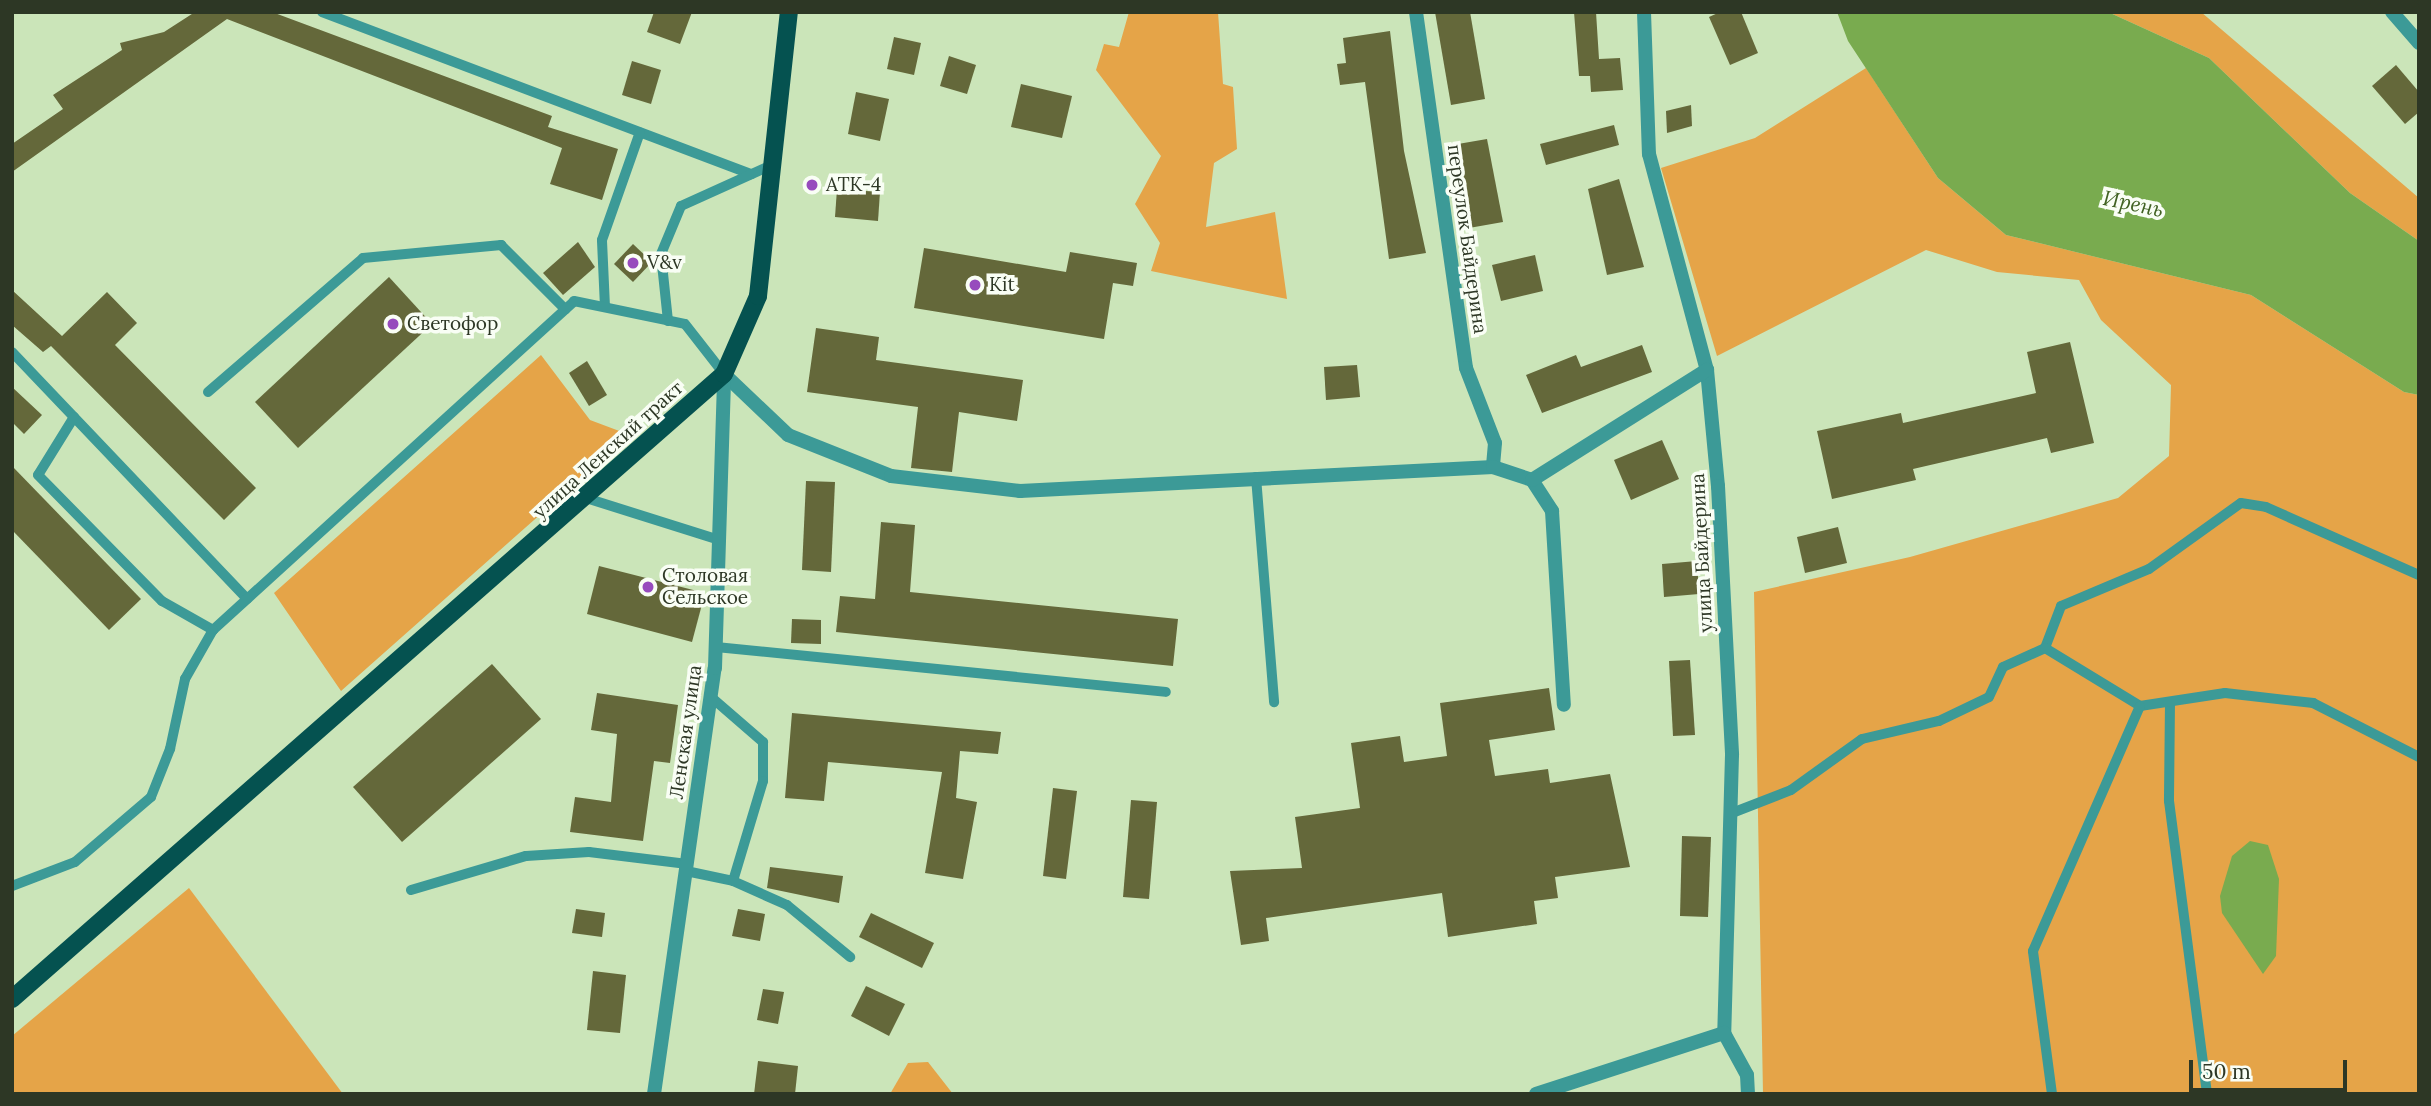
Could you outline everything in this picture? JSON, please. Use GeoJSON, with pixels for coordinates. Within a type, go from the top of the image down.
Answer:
{"type":"FeatureCollection","features":[{"type":"Feature","properties":{"kind":"main road","name":"улица Ленский тракт"},"geometry":{"type":"LineString","coordinates":[[12,999],[586,498],[724,374],[758,296],[789,12]]}},
{"type":"Feature","properties":{"kind":"street","name":"переулок Байдерина"},"geometry":{"type":"LineString","coordinates":[[1416,12],[1466,368],[1495,443],[1493,467]]}},
{"type":"Feature","properties":{"kind":"street","name":"улица Байдерина"},"geometry":{"type":"LineString","coordinates":[[1644,12],[1648,154],[1707,370],[1732,813],[1724,1033]]}},
{"type":"Feature","properties":{"kind":"street"},"geometry":{"type":"LineString","coordinates":[[2392,12],[2419,43]]}},
{"type":"Feature","properties":{"kind":"street"},"geometry":{"type":"LineString","coordinates":[[1532,480],[1707,370]]}},
{"type":"Feature","properties":{"kind":"street"},"geometry":{"type":"LineString","coordinates":[[724,374],[788,435],[891,476],[1020,491],[1493,467],[1532,480],[1552,512],[1564,705]]}},
{"type":"Feature","properties":{"kind":"street","name":"Ленская улица"},"geometry":{"type":"LineString","coordinates":[[654,1094],[716,647],[724,374]]}},
{"type":"Feature","properties":{"kind":"street"},"geometry":{"type":"LineString","coordinates":[[1536,1094],[1724,1033],[1747,1075],[1748,1094]]}},
{"type":"Feature","properties":{"kind":"lane"},"geometry":{"type":"LineString","coordinates":[[322,12],[751,174]]}},
{"type":"Feature","properties":{"kind":"lane"},"geometry":{"type":"LineString","coordinates":[[605,307],[602,240],[640,132]]}},
{"type":"Feature","properties":{"kind":"lane"},"geometry":{"type":"LineString","coordinates":[[668,321],[661,254],[681,206],[774,163]]}},
{"type":"Feature","properties":{"kind":"lane"},"geometry":{"type":"LineString","coordinates":[[208,392],[363,258],[501,245],[565,309]]}},
{"type":"Feature","properties":{"kind":"lane"},"geometry":{"type":"LineString","coordinates":[[12,886],[75,862],[151,797],[170,749],[184,679],[214,630],[575,301],[685,324],[724,374]]}},
{"type":"Feature","properties":{"kind":"lane"},"geometry":{"type":"LineString","coordinates":[[12,352],[247,599]]}},
{"type":"Feature","properties":{"kind":"lane"},"geometry":{"type":"LineString","coordinates":[[74,417],[38,475],[162,601],[214,630]]}},
{"type":"Feature","properties":{"kind":"lane"},"geometry":{"type":"LineString","coordinates":[[1256,477],[1274,702]]}},
{"type":"Feature","properties":{"kind":"lane"},"geometry":{"type":"LineString","coordinates":[[586,498],[719,540]]}},
{"type":"Feature","properties":{"kind":"lane"},"geometry":{"type":"LineString","coordinates":[[1732,813],[1791,790],[1862,739],[1939,721],[1989,697],[2003,667],[2045,648],[2061,606],[2149,569],[2241,503],[2266,507],[2419,575]]}},
{"type":"Feature","properties":{"kind":"lane"},"geometry":{"type":"LineString","coordinates":[[716,647],[1167,692]]}},
{"type":"Feature","properties":{"kind":"lane"},"geometry":{"type":"LineString","coordinates":[[2045,648],[2140,706],[2225,693],[2313,703],[2419,757]]}},
{"type":"Feature","properties":{"kind":"lane"},"geometry":{"type":"LineString","coordinates":[[711,697],[763,743],[763,781],[733,881]]}},
{"type":"Feature","properties":{"kind":"lane"},"geometry":{"type":"LineString","coordinates":[[2171,702],[2169,801],[2207,1094]]}},
{"type":"Feature","properties":{"kind":"lane"},"geometry":{"type":"LineString","coordinates":[[2052,1094],[2033,951],[2140,706]]}},
{"type":"Feature","properties":{"kind":"lane"},"geometry":{"type":"LineString","coordinates":[[411,890],[526,856],[589,852],[687,867],[733,881],[787,905],[850,957]]}},
{"type":"Feature","properties":{"kind":"shaded area"},"geometry":{"type":"Polygon","coordinates":[[[1129,12],[1218,12],[1223,84],[1233,87],[1237,149],[1214,163],[1206,227],[1275,212],[1287,299],[1151,271],[1160,243],[1135,204],[1161,156],[1096,70],[1104,44],[1119,47],[1129,12]]]}},
{"type":"Feature","properties":{"kind":"shaded area"},"geometry":{"type":"Polygon","coordinates":[[[2108,12],[2201,12],[2419,198],[2419,241],[2350,193],[2209,58],[2108,12]]]}},
{"type":"Feature","properties":{"kind":"shaded area"},"geometry":{"type":"Polygon","coordinates":[[[1866,68],[1938,178],[2006,235],[2251,295],[2404,392],[2419,395],[2419,1094],[1763,1094],[1754,592],[1910,557],[2118,498],[2169,456],[2171,385],[2101,320],[2079,280],[1997,272],[1926,250],[1717,356],[1661,168],[1755,138],[1866,68]]]}},
{"type":"Feature","properties":{"kind":"shaded area"},"geometry":{"type":"Polygon","coordinates":[[[541,355],[590,420],[630,435],[341,691],[274,593],[541,355]]]}},
{"type":"Feature","properties":{"kind":"shaded area"},"geometry":{"type":"Polygon","coordinates":[[[189,888],[343,1094],[12,1094],[12,1036],[189,888]]]}},
{"type":"Feature","properties":{"kind":"shaded area"},"geometry":{"type":"Polygon","coordinates":[[[928,1062],[953,1094],[890,1094],[908,1063],[928,1062]]]}},
{"type":"Feature","properties":{"kind":"water","name":"Ирень"},"geometry":{"type":"Polygon","coordinates":[[[1837,12],[2108,12],[2209,58],[2350,193],[2419,241],[2419,395],[2404,392],[2251,295],[2006,235],[1938,178],[1848,41],[1837,12]]]}},
{"type":"Feature","properties":{"kind":"water"},"geometry":{"type":"Polygon","coordinates":[[[2250,841],[2268,845],[2279,879],[2276,956],[2263,974],[2222,913],[2220,896],[2232,856],[2250,841]]]}},
{"type":"Feature","properties":{"kind":"building"},"geometry":{"type":"Polygon","coordinates":[[[195,12],[272,12],[552,116],[548,127],[618,149],[602,200],[550,184],[562,148],[227,19],[12,172],[12,144],[63,109],[53,95],[122,50],[120,43],[164,32],[195,12]]]}},
{"type":"Feature","properties":{"kind":"building"},"geometry":{"type":"Polygon","coordinates":[[[654,12],[692,12],[680,44],[647,32],[654,12]]]}},
{"type":"Feature","properties":{"kind":"building"},"geometry":{"type":"Polygon","coordinates":[[[1435,12],[1470,12],[1485,99],[1451,105],[1435,12]]]}},
{"type":"Feature","properties":{"kind":"building"},"geometry":{"type":"Polygon","coordinates":[[[1574,12],[1596,12],[1599,59],[1620,58],[1623,90],[1591,92],[1590,76],[1579,76],[1574,12]]]}},
{"type":"Feature","properties":{"kind":"building"},"geometry":{"type":"Polygon","coordinates":[[[1720,12],[1741,12],[1758,53],[1730,65],[1709,17],[1720,12]]]}},
{"type":"Feature","properties":{"kind":"building"},"geometry":{"type":"Polygon","coordinates":[[[1390,31],[1404,151],[1426,253],[1389,259],[1365,82],[1340,85],[1337,64],[1346,63],[1343,38],[1390,31]]]}},
{"type":"Feature","properties":{"kind":"building"},"geometry":{"type":"Polygon","coordinates":[[[894,37],[921,43],[914,75],[887,69],[894,37]]]}},
{"type":"Feature","properties":{"kind":"building"},"geometry":{"type":"Polygon","coordinates":[[[949,56],[976,65],[967,94],[940,86],[949,56]]]}},
{"type":"Feature","properties":{"kind":"building"},"geometry":{"type":"Polygon","coordinates":[[[632,61],[661,70],[651,104],[622,95],[632,61]]]}},
{"type":"Feature","properties":{"kind":"building"},"geometry":{"type":"Polygon","coordinates":[[[2396,65],[2419,92],[2419,112],[2405,124],[2372,86],[2396,65]]]}},
{"type":"Feature","properties":{"kind":"building"},"geometry":{"type":"Polygon","coordinates":[[[1021,84],[1072,96],[1062,138],[1011,127],[1021,84]]]}},
{"type":"Feature","properties":{"kind":"building"},"geometry":{"type":"Polygon","coordinates":[[[856,92],[889,99],[880,141],[848,134],[856,92]]]}},
{"type":"Feature","properties":{"kind":"building"},"geometry":{"type":"Polygon","coordinates":[[[1691,105],[1692,126],[1667,133],[1666,111],[1691,105]]]}},
{"type":"Feature","properties":{"kind":"building"},"geometry":{"type":"Polygon","coordinates":[[[1614,125],[1619,145],[1546,165],[1540,144],[1614,125]]]}},
{"type":"Feature","properties":{"kind":"building"},"geometry":{"type":"Polygon","coordinates":[[[1487,139],[1503,222],[1469,228],[1458,144],[1487,139]]]}},
{"type":"Feature","properties":{"kind":"building"},"geometry":{"type":"Polygon","coordinates":[[[1619,179],[1644,267],[1607,275],[1588,189],[1619,179]]]}},
{"type":"Feature","properties":{"kind":"building"},"geometry":{"type":"Polygon","coordinates":[[[837,189],[880,192],[878,221],[835,217],[837,189]]]}},
{"type":"Feature","properties":{"kind":"building"},"geometry":{"type":"Polygon","coordinates":[[[578,242],[595,267],[563,295],[543,273],[578,242]]]}},
{"type":"Feature","properties":{"kind":"building","name":"V&v"},"geometry":{"type":"Polygon","coordinates":[[[633,244],[652,262],[633,282],[614,264],[633,244]]]}},
{"type":"Feature","properties":{"kind":"building"},"geometry":{"type":"Polygon","coordinates":[[[924,248],[1066,272],[1070,252],[1137,263],[1133,286],[1113,283],[1104,339],[914,308],[924,248]]]}},
{"type":"Feature","properties":{"kind":"building"},"geometry":{"type":"Polygon","coordinates":[[[1535,255],[1543,291],[1501,301],[1492,265],[1535,255]]]}},
{"type":"Feature","properties":{"kind":"building"},"geometry":{"type":"Polygon","coordinates":[[[389,277],[432,324],[298,448],[255,402],[389,277]]]}},
{"type":"Feature","properties":{"kind":"building"},"geometry":{"type":"Polygon","coordinates":[[[12,290],[62,336],[107,292],[137,323],[115,345],[256,488],[224,520],[51,346],[43,352],[12,325],[12,290]]]}},
{"type":"Feature","properties":{"kind":"building"},"geometry":{"type":"Polygon","coordinates":[[[816,328],[879,337],[876,360],[1023,380],[1017,421],[959,412],[952,472],[911,468],[918,407],[807,392],[816,328]]]}},
{"type":"Feature","properties":{"kind":"building"},"geometry":{"type":"Polygon","coordinates":[[[2070,342],[2094,443],[2051,453],[2047,438],[1913,469],[1916,480],[1832,499],[1817,431],[1901,413],[1903,423],[2036,393],[2027,352],[2070,342]]]}},
{"type":"Feature","properties":{"kind":"building"},"geometry":{"type":"Polygon","coordinates":[[[1642,345],[1652,372],[1542,413],[1526,375],[1576,355],[1581,367],[1642,345]]]}},
{"type":"Feature","properties":{"kind":"building"},"geometry":{"type":"Polygon","coordinates":[[[587,361],[607,395],[589,406],[569,373],[587,361]]]}},
{"type":"Feature","properties":{"kind":"building"},"geometry":{"type":"Polygon","coordinates":[[[1357,365],[1360,397],[1326,400],[1324,367],[1357,365]]]}},
{"type":"Feature","properties":{"kind":"building"},"geometry":{"type":"Polygon","coordinates":[[[12,387],[42,415],[24,434],[12,422],[12,387]]]}},
{"type":"Feature","properties":{"kind":"building"},"geometry":{"type":"Polygon","coordinates":[[[1662,440],[1679,479],[1631,500],[1614,460],[1662,440]]]}},
{"type":"Feature","properties":{"kind":"building"},"geometry":{"type":"Polygon","coordinates":[[[12,466],[141,599],[109,630],[12,530],[12,466]]]}},
{"type":"Feature","properties":{"kind":"building"},"geometry":{"type":"Polygon","coordinates":[[[806,481],[835,482],[831,572],[802,570],[806,481]]]}},
{"type":"Feature","properties":{"kind":"building"},"geometry":{"type":"Polygon","coordinates":[[[881,522],[915,525],[910,592],[1178,619],[1173,666],[836,632],[840,596],[875,599],[881,522]]]}},
{"type":"Feature","properties":{"kind":"building"},"geometry":{"type":"Polygon","coordinates":[[[1838,527],[1847,563],[1805,573],[1797,537],[1838,527]]]}},
{"type":"Feature","properties":{"kind":"building"},"geometry":{"type":"Polygon","coordinates":[[[1697,561],[1699,594],[1664,597],[1662,564],[1697,561]]]}},
{"type":"Feature","properties":{"kind":"building"},"geometry":{"type":"Polygon","coordinates":[[[599,566],[705,593],[692,642],[587,614],[599,566]]]}},
{"type":"Feature","properties":{"kind":"building"},"geometry":{"type":"Polygon","coordinates":[[[792,619],[821,620],[821,644],[791,643],[792,619]]]}},
{"type":"Feature","properties":{"kind":"building"},"geometry":{"type":"Polygon","coordinates":[[[1690,660],[1695,735],[1673,736],[1669,661],[1690,660]]]}},
{"type":"Feature","properties":{"kind":"building"},"geometry":{"type":"Polygon","coordinates":[[[492,664],[541,719],[402,842],[353,787],[492,664]]]}},
{"type":"Feature","properties":{"kind":"building"},"geometry":{"type":"Polygon","coordinates":[[[1549,688],[1555,730],[1489,740],[1495,776],[1548,769],[1550,783],[1610,774],[1630,867],[1555,877],[1558,898],[1534,901],[1537,924],[1448,937],[1442,893],[1266,918],[1269,941],[1241,945],[1230,871],[1302,868],[1295,817],[1360,808],[1351,743],[1400,736],[1404,762],[1447,756],[1440,703],[1549,688]]]}},
{"type":"Feature","properties":{"kind":"building"},"geometry":{"type":"Polygon","coordinates":[[[597,693],[678,705],[670,763],[654,761],[643,841],[570,832],[575,797],[611,802],[617,734],[591,730],[597,693]]]}},
{"type":"Feature","properties":{"kind":"building"},"geometry":{"type":"Polygon","coordinates":[[[792,713],[1001,732],[998,754],[960,751],[956,798],[977,802],[963,879],[925,873],[942,772],[828,762],[824,801],[785,798],[792,713]]]}},
{"type":"Feature","properties":{"kind":"building"},"geometry":{"type":"Polygon","coordinates":[[[1053,788],[1077,791],[1066,879],[1043,876],[1053,788]]]}},
{"type":"Feature","properties":{"kind":"building"},"geometry":{"type":"Polygon","coordinates":[[[1131,800],[1157,802],[1149,899],[1123,897],[1131,800]]]}},
{"type":"Feature","properties":{"kind":"building"},"geometry":{"type":"Polygon","coordinates":[[[1682,836],[1711,837],[1708,917],[1680,916],[1682,836]]]}},
{"type":"Feature","properties":{"kind":"building"},"geometry":{"type":"Polygon","coordinates":[[[770,867],[843,876],[839,903],[767,888],[770,867]]]}},
{"type":"Feature","properties":{"kind":"building"},"geometry":{"type":"Polygon","coordinates":[[[576,909],[605,913],[602,937],[572,933],[576,909]]]}},
{"type":"Feature","properties":{"kind":"building"},"geometry":{"type":"Polygon","coordinates":[[[738,909],[765,914],[760,941],[732,936],[738,909]]]}},
{"type":"Feature","properties":{"kind":"building"},"geometry":{"type":"Polygon","coordinates":[[[871,913],[934,943],[922,968],[859,937],[871,913]]]}},
{"type":"Feature","properties":{"kind":"building"},"geometry":{"type":"Polygon","coordinates":[[[593,971],[626,975],[620,1033],[587,1030],[593,971]]]}},
{"type":"Feature","properties":{"kind":"building"},"geometry":{"type":"Polygon","coordinates":[[[866,986],[905,1004],[889,1036],[851,1016],[866,986]]]}},
{"type":"Feature","properties":{"kind":"building"},"geometry":{"type":"Polygon","coordinates":[[[763,989],[784,992],[778,1024],[757,1020],[763,989]]]}},
{"type":"Feature","properties":{"kind":"building"},"geometry":{"type":"Polygon","coordinates":[[[758,1061],[798,1066],[795,1094],[754,1094],[758,1061]]]}},
{"type":"Feature","properties":{"kind":"place","name":"АТК-4"},"geometry":{"type":"Point","coordinates":[812,185]}},
{"type":"Feature","properties":{"kind":"place","name":"V&v"},"geometry":{"type":"Point","coordinates":[633,263]}},
{"type":"Feature","properties":{"kind":"place","name":"Kit"},"geometry":{"type":"Point","coordinates":[975,285]}},
{"type":"Feature","properties":{"kind":"place","name":"Светофор"},"geometry":{"type":"Point","coordinates":[393,324]}},
{"type":"Feature","properties":{"kind":"place","name":"Столовая Сельское"},"geometry":{"type":"Point","coordinates":[648,587]}}]}
